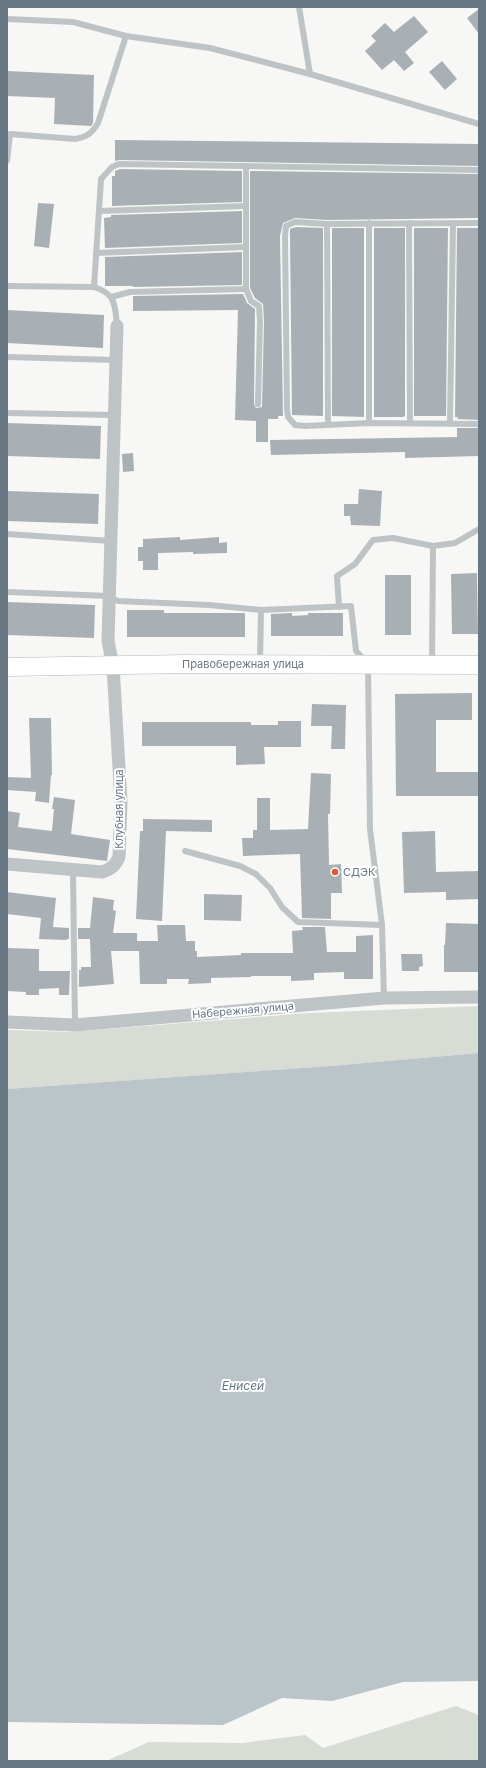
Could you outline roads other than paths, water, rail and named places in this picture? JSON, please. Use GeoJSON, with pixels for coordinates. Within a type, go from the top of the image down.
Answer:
{"type":"FeatureCollection","features":[{"type":"Feature","properties":{"kind":"street","name":"Клубная улица"},"geometry":{"type":"LineString","coordinates":[[7,864],[73,871],[102,872],[110,869],[116,864],[119,857],[121,802],[114,666],[108,641],[117,326]]}},
{"type":"Feature","properties":{"kind":"street","name":"Правобережная улица"},"geometry":{"type":"LineString","coordinates":[[7,668],[186,664],[479,665]]}},
{"type":"Feature","properties":{"kind":"street","name":"Набережная улица"},"geometry":{"type":"LineString","coordinates":[[7,1022],[76,1025],[384,998],[479,997]]}},
{"type":"Feature","properties":{"kind":"lane"},"geometry":{"type":"LineString","coordinates":[[299,7],[310,74]]}},
{"type":"Feature","properties":{"kind":"lane"},"geometry":{"type":"LineString","coordinates":[[7,19],[73,22],[126,36],[210,48],[310,74],[479,124]]}},
{"type":"Feature","properties":{"kind":"lane"},"geometry":{"type":"LineString","coordinates":[[7,161],[9,134],[75,138],[85,137],[93,132],[98,123],[126,36]]}},
{"type":"Feature","properties":{"kind":"lane"},"geometry":{"type":"LineString","coordinates":[[94,287],[101,179],[112,167],[119,164],[479,170]]}},
{"type":"Feature","properties":{"kind":"lane"},"geometry":{"type":"LineString","coordinates":[[246,166],[246,289],[251,301],[258,306],[260,321],[258,404]]}},
{"type":"Feature","properties":{"kind":"lane"},"geometry":{"type":"LineString","coordinates":[[100,211],[245,206]]}},
{"type":"Feature","properties":{"kind":"lane"},"geometry":{"type":"LineString","coordinates":[[479,223],[327,224],[295,222],[286,226],[285,236],[288,417],[295,425],[305,426],[369,423],[479,424]]}},
{"type":"Feature","properties":{"kind":"lane"},"geometry":{"type":"LineString","coordinates":[[369,223],[369,423]]}},
{"type":"Feature","properties":{"kind":"lane"},"geometry":{"type":"LineString","coordinates":[[409,223],[410,423]]}},
{"type":"Feature","properties":{"kind":"lane"},"geometry":{"type":"LineString","coordinates":[[450,423],[453,223]]}},
{"type":"Feature","properties":{"kind":"lane"},"geometry":{"type":"LineString","coordinates":[[327,224],[328,425]]}},
{"type":"Feature","properties":{"kind":"lane"},"geometry":{"type":"LineString","coordinates":[[96,253],[245,247]]}},
{"type":"Feature","properties":{"kind":"lane"},"geometry":{"type":"LineString","coordinates":[[7,286],[94,287],[105,291],[111,297],[115,306],[117,326]]}},
{"type":"Feature","properties":{"kind":"lane"},"geometry":{"type":"LineString","coordinates":[[111,297],[130,292],[246,289]]}},
{"type":"Feature","properties":{"kind":"lane"},"geometry":{"type":"LineString","coordinates":[[7,356],[116,360]]}},
{"type":"Feature","properties":{"kind":"lane"},"geometry":{"type":"LineString","coordinates":[[7,413],[114,415]]}},
{"type":"Feature","properties":{"kind":"lane"},"geometry":{"type":"LineString","coordinates":[[339,607],[337,576],[355,564],[373,540],[393,538],[433,546],[455,544],[479,529]]}},
{"type":"Feature","properties":{"kind":"lane"},"geometry":{"type":"LineString","coordinates":[[7,534],[111,541]]}},
{"type":"Feature","properties":{"kind":"lane"},"geometry":{"type":"LineString","coordinates":[[432,665],[433,546]]}},
{"type":"Feature","properties":{"kind":"lane"},"geometry":{"type":"LineString","coordinates":[[7,592],[109,596],[118,601],[209,605],[261,610],[351,606],[356,651],[368,664],[370,829],[382,925],[384,998]]}},
{"type":"Feature","properties":{"kind":"lane"},"geometry":{"type":"LineString","coordinates":[[260,664],[261,610]]}},
{"type":"Feature","properties":{"kind":"lane"},"geometry":{"type":"LineString","coordinates":[[185,850],[240,866],[256,874],[270,888],[282,907],[298,922],[382,925]]}},
{"type":"Feature","properties":{"kind":"lane"},"geometry":{"type":"LineString","coordinates":[[73,871],[76,1025]]}},
{"type":"Feature","properties":{"kind":"water","name":"Енисей"},"geometry":{"type":"Polygon","coordinates":[[[479,1053],[479,1681],[403,1682],[332,1701],[282,1698],[223,1725],[7,1722],[7,1089],[330,1066],[479,1053]]]}},
{"type":"Feature","properties":{"kind":"place","name":"СДЭК"},"geometry":{"type":"Point","coordinates":[335,872]}}]}
